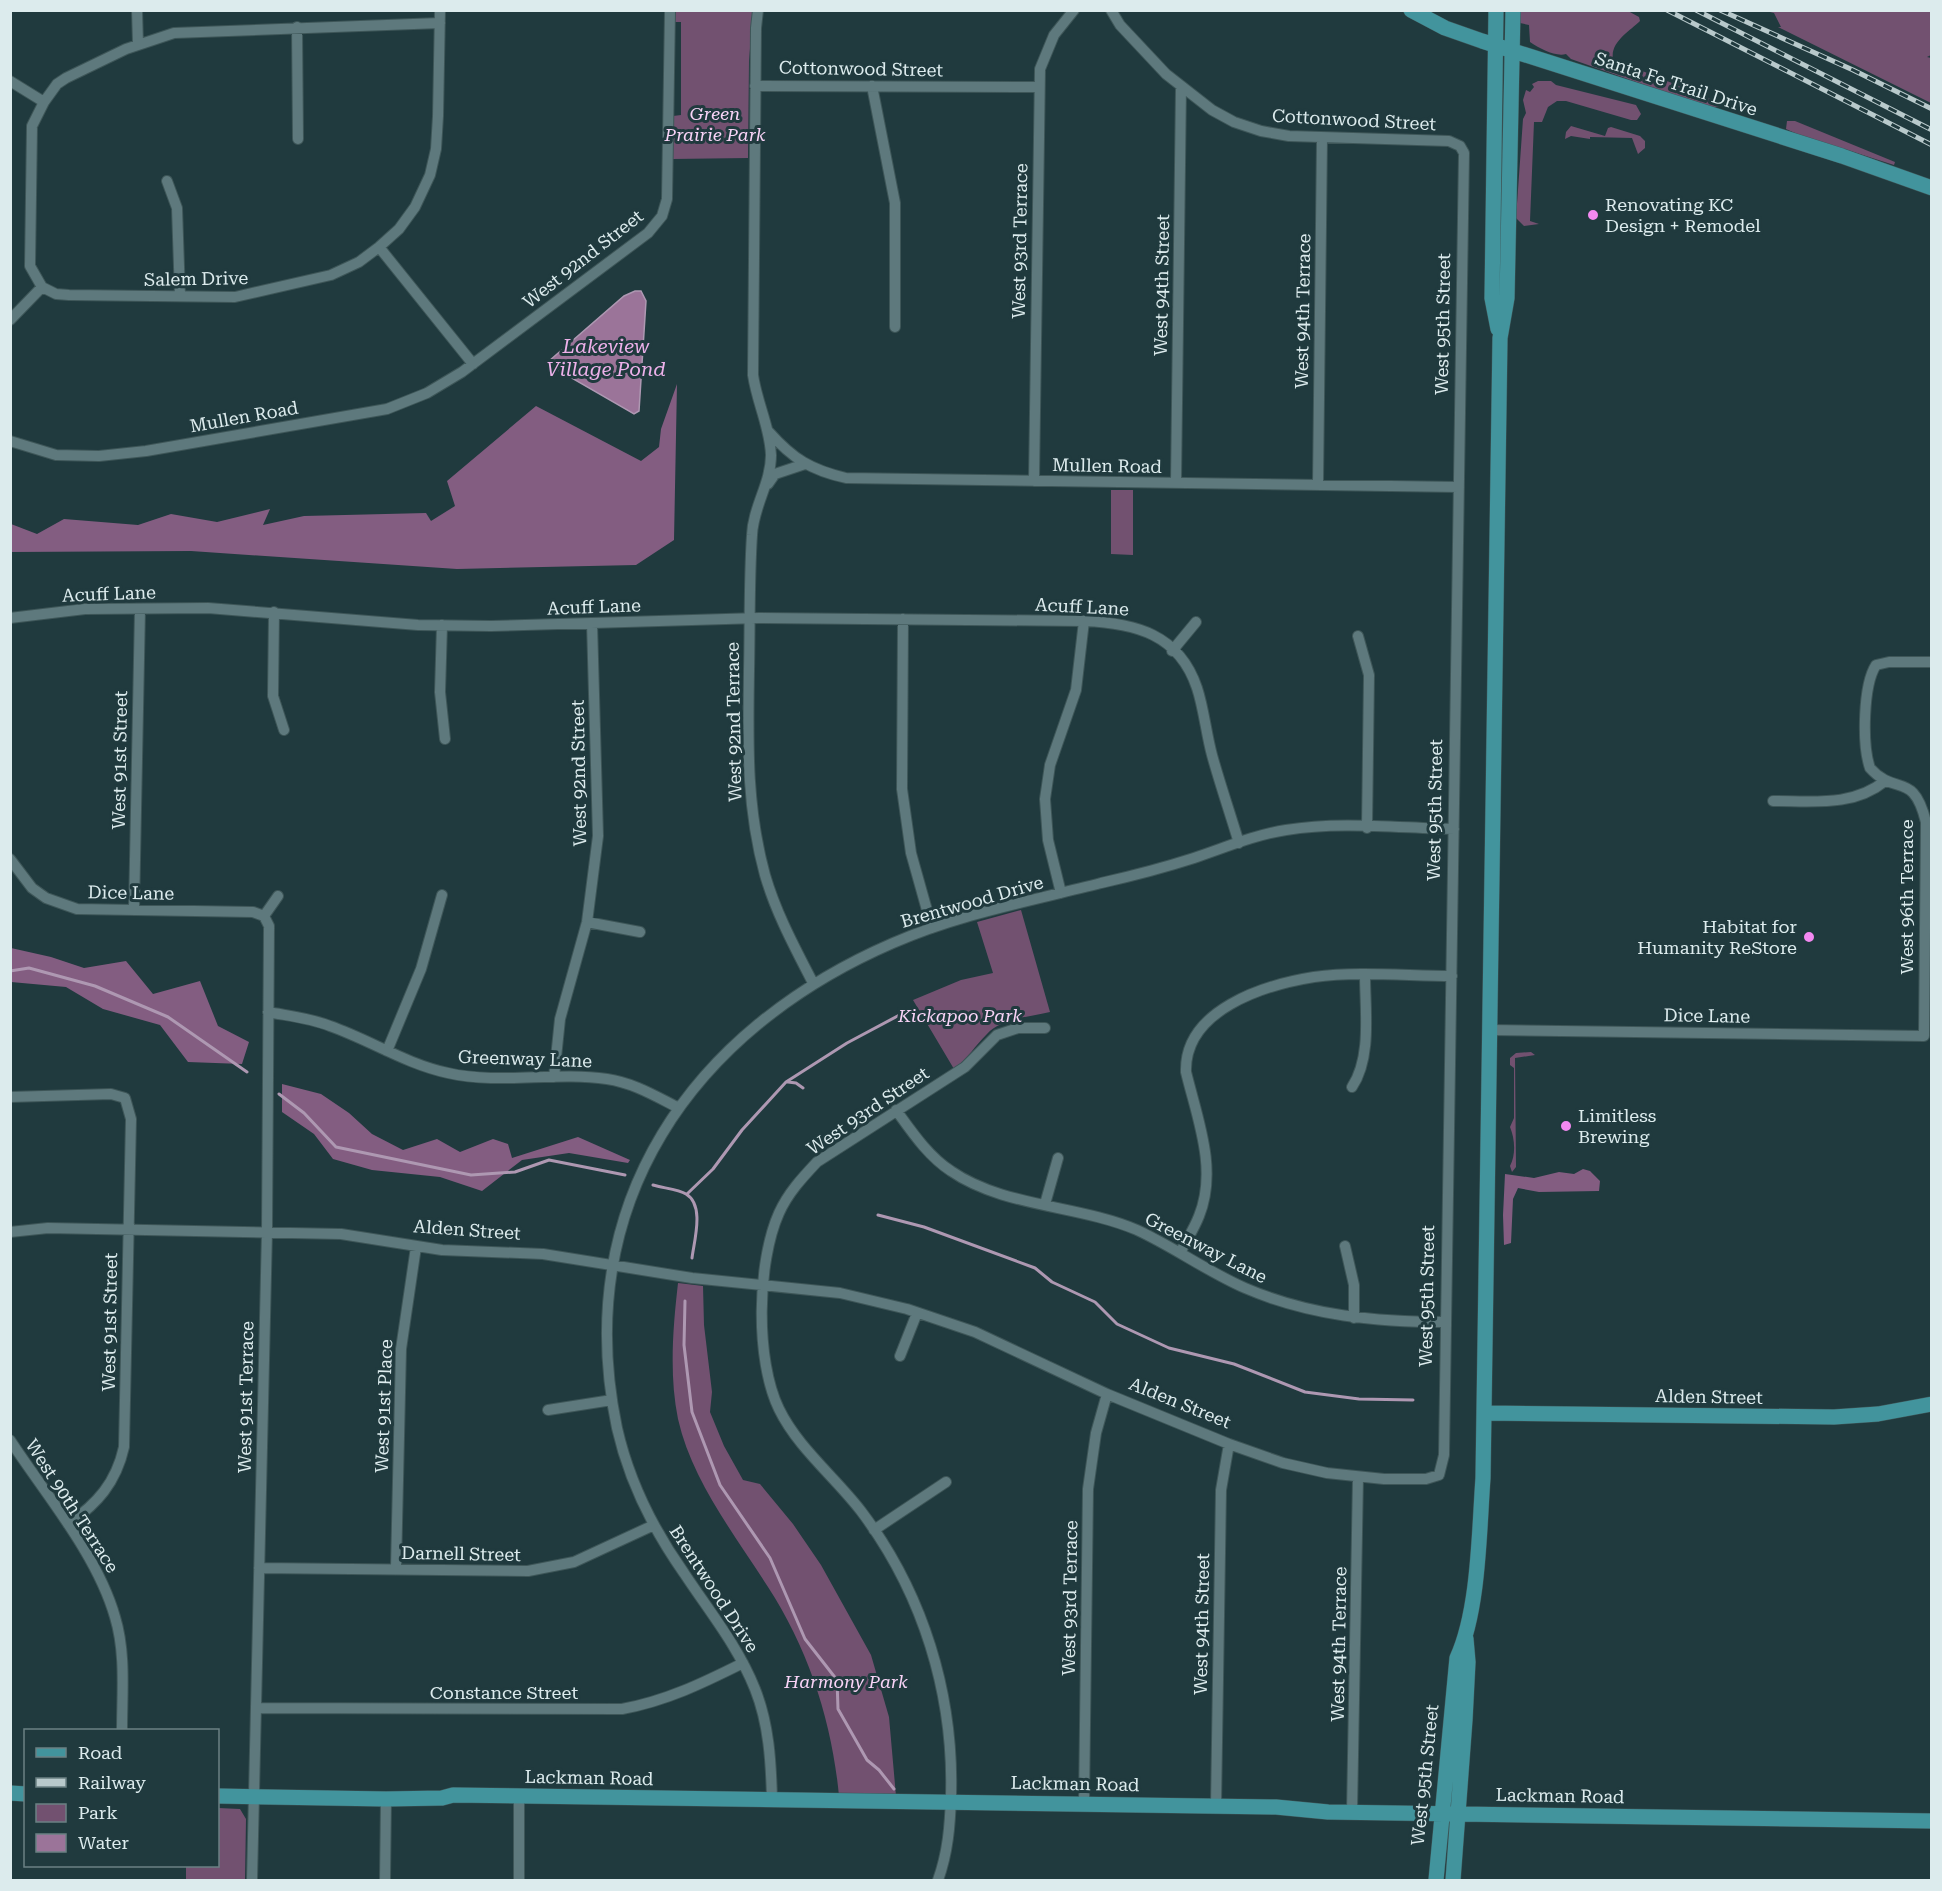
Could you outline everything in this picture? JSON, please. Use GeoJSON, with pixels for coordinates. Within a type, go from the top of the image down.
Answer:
{"type":"FeatureCollection","features":[{"type":"Feature","properties":{"kind":"main road","name":"Santa Fe Trail Drive"},"geometry":{"type":"LineString","coordinates":[[1411,10],[1445,28],[1932,188]]}},
{"type":"Feature","properties":{"kind":"main road","name":"West 95th Street"},"geometry":{"type":"LineString","coordinates":[[1496,10],[1492,298],[1500,338]]}},
{"type":"Feature","properties":{"kind":"main road","name":"West 95th Street"},"geometry":{"type":"LineString","coordinates":[[1453,1881],[1468,1662],[1466,1639],[1479,1530],[1484,1413],[1500,338],[1507,298],[1513,10]]}},
{"type":"Feature","properties":{"kind":"main road","name":"Alden Street"},"geometry":{"type":"LineString","coordinates":[[1484,1413],[1834,1418],[1878,1414],[1932,1404]]}},
{"type":"Feature","properties":{"kind":"main road","name":"West 95th Street"},"geometry":{"type":"LineString","coordinates":[[1436,1881],[1440,1814],[1457,1658],[1466,1639]]}},
{"type":"Feature","properties":{"kind":"main road","name":"Lackman Road"},"geometry":{"type":"LineString","coordinates":[[219,1796],[386,1799],[519,1796],[772,1799],[1216,1806],[1440,1814],[1932,1821]]}},
{"type":"Feature","properties":{"kind":"street"},"geometry":{"type":"LineString","coordinates":[[137,10],[138,44]]}},
{"type":"Feature","properties":{"kind":"street"},"geometry":{"type":"LineString","coordinates":[[440,10],[438,116],[436,149],[430,175],[410,214],[391,237],[379,247],[473,364]]}},
{"type":"Feature","properties":{"kind":"street","name":"West 92nd Street"},"geometry":{"type":"LineString","coordinates":[[473,364],[648,233],[662,216],[667,199],[670,10]]}},
{"type":"Feature","properties":{"kind":"street","name":"West 92nd Terrace"},"geometry":{"type":"LineString","coordinates":[[758,10],[755,86],[753,375],[756,395],[769,432],[771,458],[766,486],[752,532],[748,776],[755,835],[777,909],[813,983]]}},
{"type":"Feature","properties":{"kind":"street","name":"West 93rd Terrace"},"geometry":{"type":"LineString","coordinates":[[1034,482],[1039,87],[1045,53],[1054,35],[1074,10]]}},
{"type":"Feature","properties":{"kind":"street","name":"Cottonwood Street"},"geometry":{"type":"LineString","coordinates":[[1111,10],[1130,36],[1181,86],[1212,110],[1243,125],[1289,136],[1449,141],[1460,146]]}},
{"type":"Feature","properties":{"kind":"street"},"geometry":{"type":"LineString","coordinates":[[10,320],[42,287],[30,266],[29,255],[32,126],[44,102],[57,84],[138,44],[174,33],[440,23]]}},
{"type":"Feature","properties":{"kind":"street"},"geometry":{"type":"LineString","coordinates":[[297,27],[298,139]]}},
{"type":"Feature","properties":{"kind":"street"},"geometry":{"type":"LineString","coordinates":[[10,81],[44,102]]}},
{"type":"Feature","properties":{"kind":"street","name":"Cottonwood Street"},"geometry":{"type":"LineString","coordinates":[[755,86],[1039,87]]}},
{"type":"Feature","properties":{"kind":"street"},"geometry":{"type":"LineString","coordinates":[[872,86],[895,203],[895,327]]}},
{"type":"Feature","properties":{"kind":"street","name":"West 94th Street"},"geometry":{"type":"LineString","coordinates":[[1176,483],[1181,86]]}},
{"type":"Feature","properties":{"kind":"street","name":"West 94th Terrace"},"geometry":{"type":"LineString","coordinates":[[1318,485],[1322,138]]}},
{"type":"Feature","properties":{"kind":"street","name":"West 95th Street"},"geometry":{"type":"LineString","coordinates":[[1439,1475],[1444,1455],[1465,164],[1460,146]]}},
{"type":"Feature","properties":{"kind":"street"},"geometry":{"type":"LineString","coordinates":[[167,181],[177,208],[180,296]]}},
{"type":"Feature","properties":{"kind":"street","name":"Salem Drive"},"geometry":{"type":"LineString","coordinates":[[42,287],[56,294],[69,295],[235,297],[331,275],[359,262],[379,247]]}},
{"type":"Feature","properties":{"kind":"street","name":"Mullen Road"},"geometry":{"type":"LineString","coordinates":[[10,441],[36,450],[74,458],[146,451],[387,409],[427,393],[473,364]]}},
{"type":"Feature","properties":{"kind":"street","name":"Mullen Road"},"geometry":{"type":"LineString","coordinates":[[769,432],[790,456],[805,464],[846,478],[1459,487]]}},
{"type":"Feature","properties":{"kind":"street"},"geometry":{"type":"LineString","coordinates":[[766,486],[775,474],[805,464]]}},
{"type":"Feature","properties":{"kind":"street","name":"Acuff Lane"},"geometry":{"type":"LineString","coordinates":[[10,618],[85,609],[208,608],[442,625],[749,619],[1084,621],[1129,624],[1156,635],[1191,673],[1198,689],[1212,755],[1239,843]]}},
{"type":"Feature","properties":{"kind":"street","name":"West 91st Street"},"geometry":{"type":"LineString","coordinates":[[134,910],[140,609]]}},
{"type":"Feature","properties":{"kind":"street"},"geometry":{"type":"LineString","coordinates":[[274,612],[273,696],[284,730]]}},
{"type":"Feature","properties":{"kind":"street"},"geometry":{"type":"LineString","coordinates":[[903,619],[902,789],[911,853],[932,928]]}},
{"type":"Feature","properties":{"kind":"street"},"geometry":{"type":"LineString","coordinates":[[1061,893],[1048,840],[1044,799],[1050,765],[1076,690],[1084,621]]}},
{"type":"Feature","properties":{"kind":"street"},"geometry":{"type":"LineString","coordinates":[[1172,651],[1196,622]]}},
{"type":"Feature","properties":{"kind":"street","name":"West 92nd Street"},"geometry":{"type":"LineString","coordinates":[[554,1077],[560,1019],[587,922],[595,871],[599,813],[592,623]]}},
{"type":"Feature","properties":{"kind":"street"},"geometry":{"type":"LineString","coordinates":[[442,625],[440,692],[445,739]]}},
{"type":"Feature","properties":{"kind":"street"},"geometry":{"type":"LineString","coordinates":[[1358,636],[1369,675],[1367,828]]}},
{"type":"Feature","properties":{"kind":"street"},"geometry":{"type":"LineString","coordinates":[[1773,801],[1833,802],[1862,796],[1885,781],[1876,775],[1867,760],[1869,675],[1875,665],[1882,663],[1932,662]]}},
{"type":"Feature","properties":{"kind":"street","name":"West 96th Terrace"},"geometry":{"type":"LineString","coordinates":[[1885,781],[1909,787],[1921,802],[1929,822],[1924,1036]]}},
{"type":"Feature","properties":{"kind":"street","name":"Brentwood Drive"},"geometry":{"type":"LineString","coordinates":[[772,1799],[765,1719],[756,1690],[730,1640],[654,1525],[628,1467],[612,1400],[607,1336],[614,1264],[630,1198],[644,1166],[679,1108],[701,1078],[736,1041],[762,1019],[813,983],[864,956],[932,928],[1174,864],[1285,830],[1454,829]]}},
{"type":"Feature","properties":{"kind":"street","name":"Dice Lane"},"geometry":{"type":"LineString","coordinates":[[12,862],[32,888],[60,904],[77,909],[253,912],[264,916]]}},
{"type":"Feature","properties":{"kind":"street"},"geometry":{"type":"LineString","coordinates":[[387,1051],[421,969],[442,895]]}},
{"type":"Feature","properties":{"kind":"street"},"geometry":{"type":"LineString","coordinates":[[264,916],[278,896]]}},
{"type":"Feature","properties":{"kind":"street","name":"West 91st Terrace"},"geometry":{"type":"LineString","coordinates":[[252,1881],[267,1231],[269,926],[264,916]]}},
{"type":"Feature","properties":{"kind":"street"},"geometry":{"type":"LineString","coordinates":[[587,922],[640,932]]}},
{"type":"Feature","properties":{"kind":"street"},"geometry":{"type":"LineString","coordinates":[[1352,1087],[1358,1077],[1364,1048],[1365,975]]}},
{"type":"Feature","properties":{"kind":"street"},"geometry":{"type":"LineString","coordinates":[[1179,1253],[1199,1216],[1207,1176],[1205,1149],[1186,1072],[1186,1060],[1191,1040],[1212,1016],[1259,992],[1314,977],[1452,976]]}},
{"type":"Feature","properties":{"kind":"street","name":"Greenway Lane"},"geometry":{"type":"LineString","coordinates":[[268,1012],[312,1020],[426,1067],[460,1075],[591,1077],[619,1081],[642,1088],[679,1108]]}},
{"type":"Feature","properties":{"kind":"street","name":"West 93rd Street"},"geometry":{"type":"LineString","coordinates":[[938,1881],[949,1845],[951,1802],[948,1724],[931,1646],[903,1577],[874,1530],[792,1431],[771,1392],[762,1344],[765,1284],[771,1240],[778,1215],[798,1182],[817,1162],[965,1067],[997,1035],[1018,1028],[1045,1028]]}},
{"type":"Feature","properties":{"kind":"street","name":"Dice Lane"},"geometry":{"type":"LineString","coordinates":[[1490,1030],[1924,1036]]}},
{"type":"Feature","properties":{"kind":"street","name":"West 91st Street"},"geometry":{"type":"LineString","coordinates":[[10,1097],[111,1094],[125,1098],[130,1119],[124,1448],[115,1477],[104,1494],[91,1509],[68,1524]]}},
{"type":"Feature","properties":{"kind":"street","name":"Greenway Lane"},"geometry":{"type":"LineString","coordinates":[[896,1110],[922,1146],[949,1170],[978,1186],[1137,1230],[1246,1289],[1285,1303],[1354,1318],[1446,1323]]}},
{"type":"Feature","properties":{"kind":"street"},"geometry":{"type":"LineString","coordinates":[[1045,1204],[1058,1158]]}},
{"type":"Feature","properties":{"kind":"street","name":"Alden Street"},"geometry":{"type":"LineString","coordinates":[[10,1232],[48,1227],[341,1234],[416,1247],[460,1252],[543,1254],[692,1278],[840,1293],[917,1313],[997,1341],[1107,1394],[1229,1444],[1283,1463],[1358,1477],[1412,1480],[1439,1475]]}},
{"type":"Feature","properties":{"kind":"street"},"geometry":{"type":"LineString","coordinates":[[1345,1246],[1354,1285],[1354,1318]]}},
{"type":"Feature","properties":{"kind":"street","name":"West 91st Place"},"geometry":{"type":"LineString","coordinates":[[396,1569],[400,1349],[416,1247]]}},
{"type":"Feature","properties":{"kind":"street"},"geometry":{"type":"LineString","coordinates":[[900,1356],[917,1313]]}},
{"type":"Feature","properties":{"kind":"street","name":"West 93rd Terrace"},"geometry":{"type":"LineString","coordinates":[[1084,1804],[1088,1489],[1096,1432],[1107,1394]]}},
{"type":"Feature","properties":{"kind":"street"},"geometry":{"type":"LineString","coordinates":[[548,1410],[612,1400]]}},
{"type":"Feature","properties":{"kind":"street","name":"West 90th Terrace"},"geometry":{"type":"LineString","coordinates":[[10,1440],[68,1524],[105,1589],[116,1617],[122,1665],[122,1729]]}},
{"type":"Feature","properties":{"kind":"street","name":"West 94th Street"},"geometry":{"type":"LineString","coordinates":[[1216,1806],[1221,1490],[1229,1444]]}},
{"type":"Feature","properties":{"kind":"street","name":"West 94th Terrace"},"geometry":{"type":"LineString","coordinates":[[1352,1812],[1358,1477]]}},
{"type":"Feature","properties":{"kind":"street"},"geometry":{"type":"LineString","coordinates":[[874,1530],[946,1482]]}},
{"type":"Feature","properties":{"kind":"street","name":"Darnell Street"},"geometry":{"type":"LineString","coordinates":[[259,1568],[506,1572],[550,1568],[594,1555],[654,1525]]}},
{"type":"Feature","properties":{"kind":"street","name":"Constance Street"},"geometry":{"type":"LineString","coordinates":[[256,1708],[622,1709],[680,1694],[743,1663]]}},
{"type":"Feature","properties":{"kind":"street"},"geometry":{"type":"LineString","coordinates":[[519,1796],[519,1881]]}},
{"type":"Feature","properties":{"kind":"street"},"geometry":{"type":"LineString","coordinates":[[385,1881],[386,1799]]}},
{"type":"Feature","properties":{"kind":"green space","name":"Green Prairie Park"},"geometry":{"type":"Polygon","coordinates":[[[674,11],[753,11],[749,61],[748,158],[672,159],[673,116],[681,115],[681,22],[673,22],[674,11]]]}},
{"type":"Feature","properties":{"kind":"green space"},"geometry":{"type":"Polygon","coordinates":[[[1520,11],[1628,11],[1639,17],[1640,21],[1618,42],[1613,59],[1721,103],[1718,107],[1707,107],[1571,59],[1566,54],[1543,50],[1530,42],[1529,25],[1520,23],[1520,11]]]}},
{"type":"Feature","properties":{"kind":"green space"},"geometry":{"type":"Polygon","coordinates":[[[1766,11],[1931,11],[1931,55],[1927,57],[1931,58],[1931,103],[1778,27],[1781,27],[1774,13],[1766,11]]]}},
{"type":"Feature","properties":{"kind":"green space"},"geometry":{"type":"Polygon","coordinates":[[[1538,81],[1551,81],[1556,85],[1636,105],[1641,114],[1637,120],[1631,120],[1566,101],[1557,101],[1548,107],[1542,122],[1534,122],[1530,221],[1539,224],[1524,226],[1516,218],[1523,119],[1526,113],[1523,100],[1526,90],[1530,92],[1534,87],[1532,84],[1538,81]]]}},
{"type":"Feature","properties":{"kind":"green space"},"geometry":{"type":"Polygon","coordinates":[[[1787,121],[1795,121],[1895,162],[1894,165],[1797,134],[1786,129],[1787,121]]]}},
{"type":"Feature","properties":{"kind":"green space"},"geometry":{"type":"Polygon","coordinates":[[[1571,126],[1605,136],[1608,128],[1611,127],[1640,136],[1645,141],[1645,148],[1638,154],[1632,138],[1590,137],[1590,139],[1571,136],[1565,139],[1566,132],[1571,126]]]}},
{"type":"Feature","properties":{"kind":"green space"},"geometry":{"type":"Polygon","coordinates":[[[1111,490],[1133,490],[1133,555],[1111,554],[1111,490]]]}},
{"type":"Feature","properties":{"kind":"green space","name":"Kickapoo Park"},"geometry":{"type":"Polygon","coordinates":[[[1021,910],[1050,1012],[1008,1021],[993,1029],[954,1069],[913,1000],[961,980],[993,973],[977,922],[1021,910]]]}},
{"type":"Feature","properties":{"kind":"green space"},"geometry":{"type":"Polygon","coordinates":[[[1531,1052],[1535,1055],[1515,1058],[1516,1167],[1512,1172],[1510,1166],[1514,1147],[1510,1127],[1514,1118],[1514,1068],[1510,1065],[1510,1058],[1516,1053],[1531,1052]]]}},
{"type":"Feature","properties":{"kind":"green space","name":"Harmony Park"},"geometry":{"type":"Polygon","coordinates":[[[678,1283],[703,1286],[704,1325],[712,1392],[710,1412],[724,1446],[743,1480],[760,1484],[793,1524],[821,1565],[871,1655],[889,1717],[896,1796],[839,1796],[831,1741],[807,1661],[783,1611],[716,1507],[693,1464],[678,1419],[675,1402],[673,1334],[678,1283]]]}},
{"type":"Feature","properties":{"kind":"green space"},"geometry":{"type":"Polygon","coordinates":[[[219,1808],[240,1809],[246,1819],[245,1880],[186,1880],[186,1867],[219,1867],[219,1808]]]}},
{"type":"Feature","properties":{"kind":"shaded area"},"geometry":{"type":"Polygon","coordinates":[[[677,384],[674,540],[636,565],[457,569],[191,551],[11,552],[11,524],[37,534],[64,519],[138,525],[171,514],[217,522],[270,509],[263,525],[304,516],[426,513],[431,521],[455,506],[447,481],[536,406],[641,461],[659,447],[661,429],[677,384]]]}},
{"type":"Feature","properties":{"kind":"shaded area"},"geometry":{"type":"Polygon","coordinates":[[[11,948],[51,957],[84,968],[126,961],[153,994],[200,981],[218,1026],[249,1042],[242,1064],[188,1062],[160,1025],[103,1009],[66,987],[11,982],[11,948]]]}},
{"type":"Feature","properties":{"kind":"shaded area"},"geometry":{"type":"Polygon","coordinates":[[[282,1084],[321,1094],[349,1113],[372,1134],[403,1150],[437,1139],[460,1152],[493,1139],[508,1144],[512,1158],[578,1137],[630,1160],[628,1163],[569,1153],[522,1160],[482,1191],[440,1177],[372,1170],[333,1159],[314,1134],[282,1112],[282,1084]]]}},
{"type":"Feature","properties":{"kind":"shaded area"},"geometry":{"type":"Polygon","coordinates":[[[1583,1169],[1590,1171],[1600,1181],[1599,1191],[1539,1192],[1518,1188],[1513,1199],[1511,1243],[1504,1245],[1505,1174],[1534,1178],[1559,1172],[1574,1174],[1583,1169]]]}},
{"type":"Feature","properties":{"kind":"water","name":"Lakeview Village Pond"},"geometry":{"type":"Polygon","coordinates":[[[641,291],[646,301],[639,411],[634,414],[556,369],[549,361],[624,296],[641,291]]]}},
{"type":"Feature","properties":{"kind":"waterway"},"geometry":{"type":"LineString","coordinates":[[10,971],[29,968],[95,986],[168,1017],[247,1072]]}},
{"type":"Feature","properties":{"kind":"waterway"},"geometry":{"type":"LineString","coordinates":[[687,1194],[713,1169],[742,1130],[786,1082],[847,1043],[907,1011]]}},
{"type":"Feature","properties":{"kind":"waterway"},"geometry":{"type":"LineString","coordinates":[[788,1082],[796,1083],[803,1088]]}},
{"type":"Feature","properties":{"kind":"waterway"},"geometry":{"type":"LineString","coordinates":[[279,1094],[304,1113],[336,1147],[471,1175],[515,1172],[549,1160],[625,1175]]}},
{"type":"Feature","properties":{"kind":"waterway"},"geometry":{"type":"LineString","coordinates":[[653,1185],[683,1192],[692,1199],[697,1215],[692,1258]]}},
{"type":"Feature","properties":{"kind":"waterway"},"geometry":{"type":"LineString","coordinates":[[878,1215],[924,1227],[1035,1268],[1052,1282],[1095,1302],[1117,1324],[1169,1348],[1234,1364],[1305,1392],[1359,1399],[1413,1400]]}},
{"type":"Feature","properties":{"kind":"waterway"},"geometry":{"type":"LineString","coordinates":[[685,1301],[684,1345],[692,1412],[720,1485],[770,1558],[805,1639],[837,1680],[838,1709],[867,1760],[879,1770],[894,1789]]}},
{"type":"Feature","properties":{"kind":"railway"},"geometry":{"type":"LineString","coordinates":[[1667,10],[1932,145]]}},
{"type":"Feature","properties":{"kind":"railway"},"geometry":{"type":"LineString","coordinates":[[1696,10],[1932,130]]}},
{"type":"Feature","properties":{"kind":"railway"},"geometry":{"type":"LineString","coordinates":[[1720,10],[1853,70],[1932,109]]}},
{"type":"Feature","properties":{"kind":"place","name":"Renovating KC Design + Remodel"},"geometry":{"type":"Point","coordinates":[1593,215]}},
{"type":"Feature","properties":{"kind":"place","name":"Habitat for Humanity ReStore"},"geometry":{"type":"Point","coordinates":[1809,937]}},
{"type":"Feature","properties":{"kind":"place","name":"Limitless Brewing"},"geometry":{"type":"Point","coordinates":[1566,1126]}}]}
